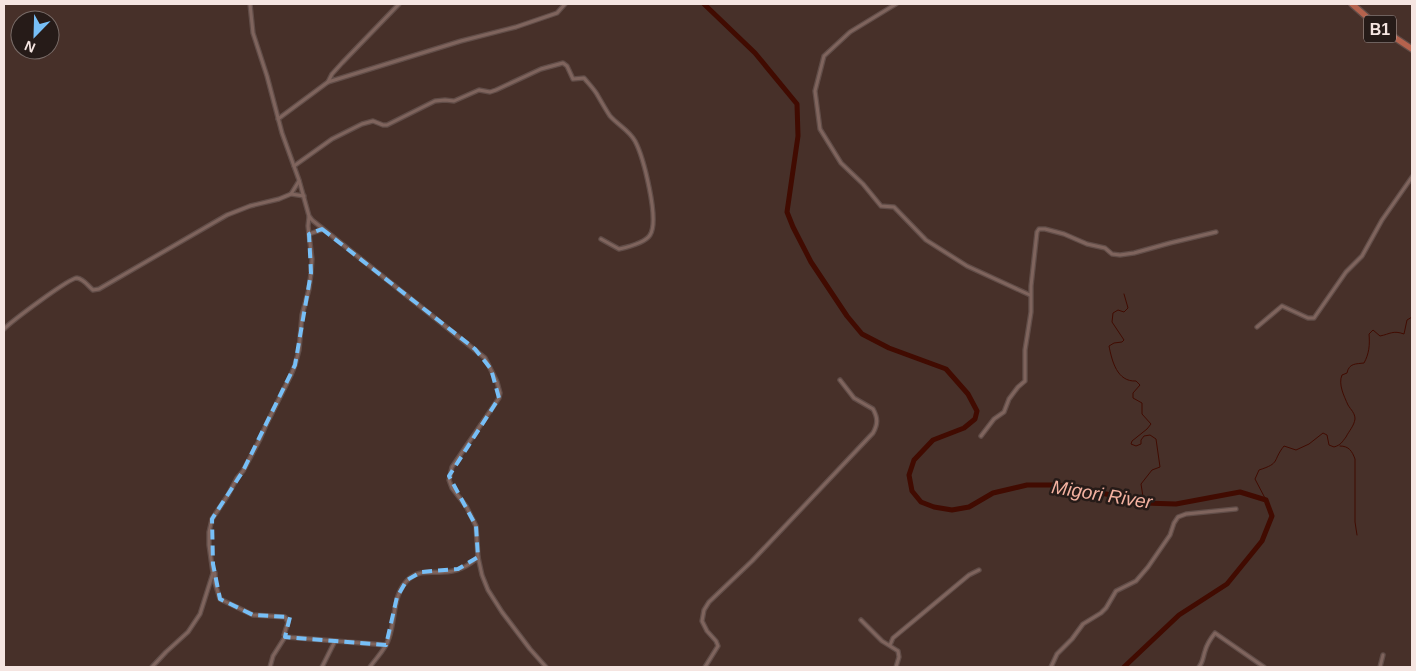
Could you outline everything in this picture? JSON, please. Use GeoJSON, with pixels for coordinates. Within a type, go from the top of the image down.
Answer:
{"type":"FeatureCollection","features":[{"type":"Feature","properties":{"kind":"highway","name":"B1"},"geometry":{"type":"LineString","coordinates":[[1352,4],[1376,25],[1412,49]]}},
{"type":"Feature","properties":{"kind":"street"},"geometry":{"type":"LineString","coordinates":[[250,4],[253,32],[278,118],[300,180],[309,216],[314,224],[475,349],[485,358],[494,376],[500,393],[498,402],[452,467],[449,476],[452,488],[466,506],[476,526],[479,565],[484,581],[495,603],[546,667]]}},
{"type":"Feature","properties":{"kind":"street"},"geometry":{"type":"LineString","coordinates":[[328,82],[332,74],[342,63],[399,4]]}},
{"type":"Feature","properties":{"kind":"street"},"geometry":{"type":"LineString","coordinates":[[278,118],[328,82],[454,43],[516,27],[557,13],[565,4]]}},
{"type":"Feature","properties":{"kind":"street"},"geometry":{"type":"LineString","coordinates":[[896,4],[850,32],[824,56],[815,90],[820,129],[841,162],[881,206],[894,207],[926,240],[967,266],[1030,295]]}},
{"type":"Feature","properties":{"kind":"street"},"geometry":{"type":"LineString","coordinates":[[294,166],[332,139],[367,122],[373,121],[387,125],[435,101],[454,101],[479,90],[492,92],[541,69],[564,64],[573,79],[584,78],[596,92],[610,116],[632,136],[646,170],[652,201],[652,231],[649,236],[644,240],[619,249],[601,239]]}},
{"type":"Feature","properties":{"kind":"street"},"geometry":{"type":"LineString","coordinates":[[1258,327],[1282,306],[1308,318],[1314,318],[1346,272],[1362,256],[1382,220],[1412,177]]}},
{"type":"Feature","properties":{"kind":"street"},"geometry":{"type":"LineString","coordinates":[[291,194],[300,180]]}},
{"type":"Feature","properties":{"kind":"street"},"geometry":{"type":"LineString","coordinates":[[4,329],[74,279],[82,279],[93,290],[99,289],[232,213],[291,194],[304,196]]}},
{"type":"Feature","properties":{"kind":"street"},"geometry":{"type":"LineString","coordinates":[[270,667],[273,656],[285,637],[284,634],[288,622],[286,617],[252,616],[220,599],[215,583],[215,571],[209,545],[209,532],[212,519],[228,495],[235,480],[243,471],[295,366],[299,350],[302,315],[309,289],[311,272],[309,216]]}},
{"type":"Feature","properties":{"kind":"street"},"geometry":{"type":"LineString","coordinates":[[309,234],[322,229]]}},
{"type":"Feature","properties":{"kind":"street"},"geometry":{"type":"LineString","coordinates":[[981,436],[994,419],[1004,412],[1009,399],[1025,381],[1025,350],[1031,312],[1030,295],[1037,232],[1040,229],[1064,234],[1087,244],[1105,248],[1112,254],[1120,255],[1216,232]]}},
{"type":"Feature","properties":{"kind":"street"},"geometry":{"type":"LineString","coordinates":[[705,667],[718,645],[706,631],[702,621],[704,610],[709,602],[752,561],[875,429],[877,419],[874,409],[854,398],[840,380]]}},
{"type":"Feature","properties":{"kind":"street"},"geometry":{"type":"LineString","coordinates":[[1051,667],[1057,654],[1083,624],[1098,616],[1106,608],[1116,592],[1136,580],[1148,567],[1170,535],[1178,517],[1186,514],[1236,509]]}},
{"type":"Feature","properties":{"kind":"street"},"geometry":{"type":"LineString","coordinates":[[469,565],[478,557]]}},
{"type":"Feature","properties":{"kind":"street"},"geometry":{"type":"LineString","coordinates":[[152,667],[188,632],[200,614],[213,576],[213,565]]}},
{"type":"Feature","properties":{"kind":"street"},"geometry":{"type":"LineString","coordinates":[[370,667],[386,645],[398,597],[403,584],[407,580],[421,572],[446,572],[469,565],[479,565]]}},
{"type":"Feature","properties":{"kind":"street"},"geometry":{"type":"LineString","coordinates":[[890,645],[893,638],[933,604],[969,575],[979,570]]}},
{"type":"Feature","properties":{"kind":"street"},"geometry":{"type":"LineString","coordinates":[[861,620],[879,638],[899,653],[896,667]]}},
{"type":"Feature","properties":{"kind":"street"},"geometry":{"type":"LineString","coordinates":[[1199,667],[1207,645],[1215,633],[1264,667]]}},
{"type":"Feature","properties":{"kind":"street"},"geometry":{"type":"LineString","coordinates":[[285,637],[386,645]]}},
{"type":"Feature","properties":{"kind":"street"},"geometry":{"type":"LineString","coordinates":[[322,667],[336,641]]}},
{"type":"Feature","properties":{"kind":"street"},"geometry":{"type":"LineString","coordinates":[[1380,667],[1383,655]]}},
{"type":"Feature","properties":{"kind":"highlighted area"},"geometry":{"type":"Polygon","coordinates":[[[322,229],[475,349],[491,369],[499,398],[449,476],[476,526],[478,557],[458,569],[421,572],[407,580],[397,597],[386,645],[285,637],[290,617],[253,615],[220,599],[213,564],[212,519],[243,471],[295,365],[311,273],[309,234],[322,229]]]}},
{"type":"Feature","properties":{"kind":"waterway","name":"Migori River"},"geometry":{"type":"LineString","coordinates":[[704,4],[755,53],[797,104],[798,136],[787,212],[811,262],[847,316],[862,334],[889,348],[946,369],[968,394],[977,411],[975,419],[964,428],[933,440],[914,460],[909,475],[912,491],[921,502],[934,507],[952,510],[969,507],[993,493],[1027,485],[1058,485],[1085,489],[1144,503],[1176,504],[1240,492],[1266,500],[1272,516],[1262,541],[1227,584],[1179,615],[1124,667]]}},
{"type":"Feature","properties":{"kind":"waterway"},"geometry":{"type":"LineString","coordinates":[[1124,294],[1128,308],[1124,312],[1118,310],[1113,313],[1112,322],[1124,340],[1109,346],[1116,370],[1124,378],[1136,381],[1140,385],[1133,393],[1133,398],[1142,403],[1142,414],[1151,424],[1131,444],[1136,446],[1141,444],[1144,436],[1150,435],[1156,439],[1160,467],[1152,470],[1141,484],[1144,503]]}},
{"type":"Feature","properties":{"kind":"waterway"},"geometry":{"type":"LineString","coordinates":[[1266,500],[1255,479],[1259,470],[1273,463],[1284,446],[1296,450],[1309,444],[1323,433],[1327,435],[1329,445],[1334,447],[1341,443],[1354,424],[1355,419],[1354,413],[1348,405],[1342,390],[1342,375],[1347,373],[1351,366],[1364,363],[1369,349],[1369,334],[1373,330],[1380,336],[1394,332],[1404,334],[1407,320],[1412,317]]}},
{"type":"Feature","properties":{"kind":"waterway"},"geometry":{"type":"LineString","coordinates":[[1340,446],[1350,450],[1355,459],[1355,522],[1357,535]]}}]}
